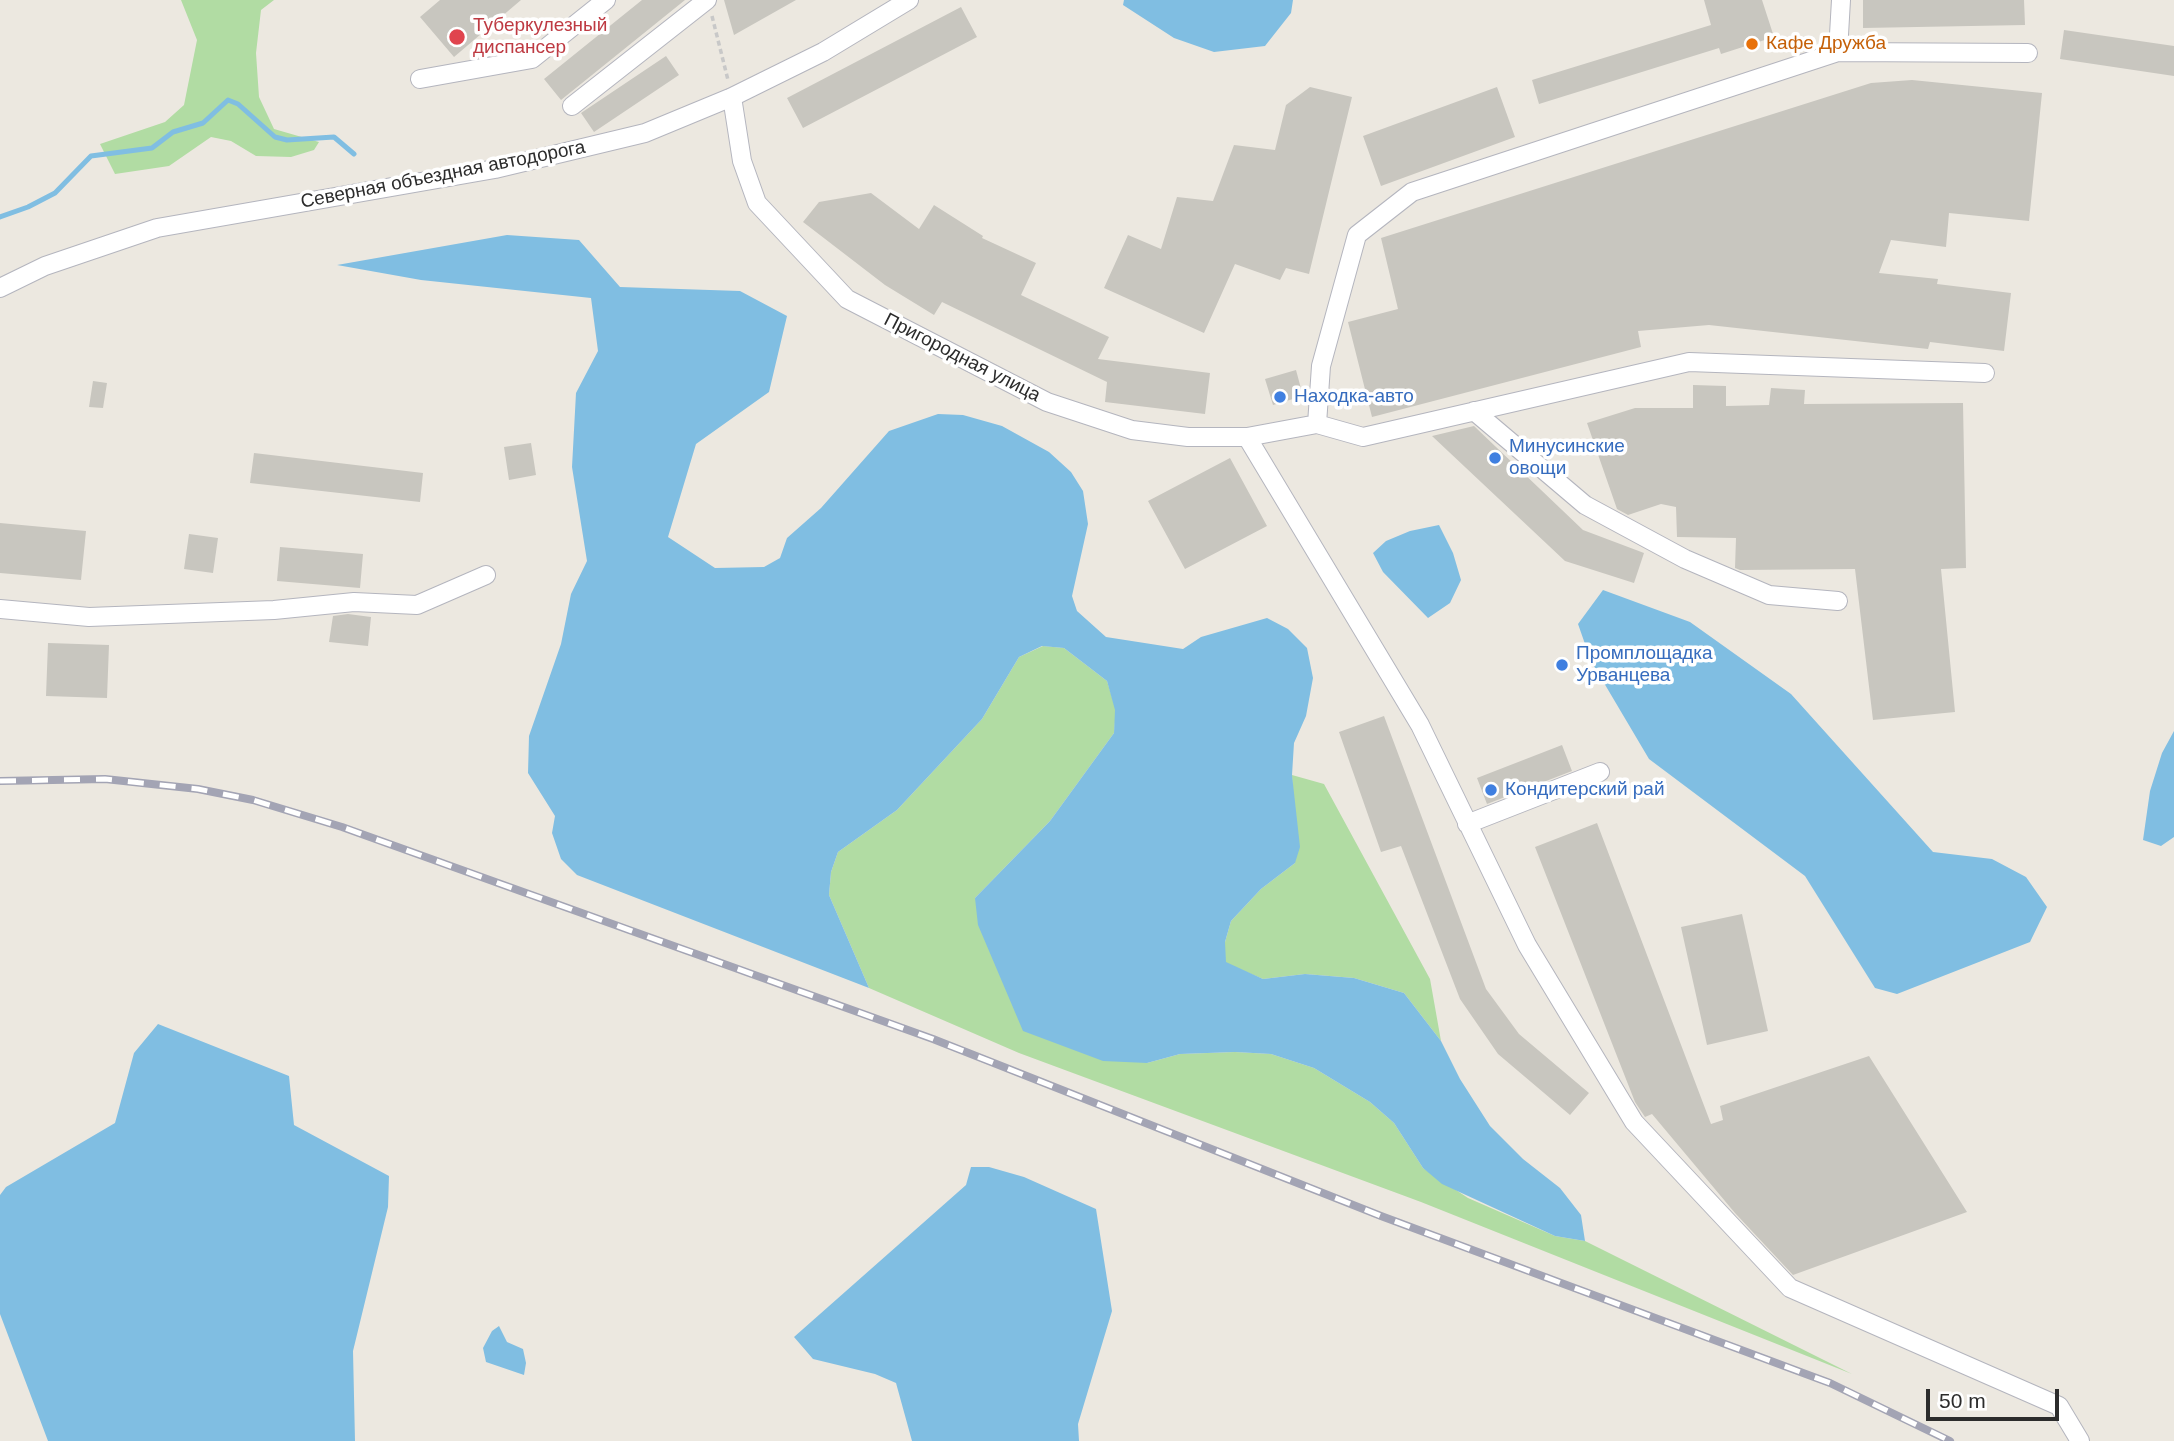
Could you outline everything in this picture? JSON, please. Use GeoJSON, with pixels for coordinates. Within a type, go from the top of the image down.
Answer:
{"type":"FeatureCollection","features":[{"type":"Feature","properties":{"kind":"street"},"geometry":{"type":"LineString","coordinates":[[420,79],[532,58],[606,0]]}},
{"type":"Feature","properties":{"kind":"street","name":"Северная объездная автодорога"},"geometry":{"type":"LineString","coordinates":[[0,288],[45,267],[157,228],[377,191],[567,153],[645,133],[732,97],[823,52],[909,0]]}},
{"type":"Feature","properties":{"kind":"street"},"geometry":{"type":"LineString","coordinates":[[1838,52],[1841,0]]}},
{"type":"Feature","properties":{"kind":"street"},"geometry":{"type":"LineString","coordinates":[[572,106],[709,6]]}},
{"type":"Feature","properties":{"kind":"street"},"geometry":{"type":"LineString","coordinates":[[1985,373],[1689,362],[1363,437],[1317,424],[1321,366],[1357,235],[1412,192],[1838,52],[2028,53]]}},
{"type":"Feature","properties":{"kind":"street","name":"Пригородная улица"},"geometry":{"type":"LineString","coordinates":[[732,97],[742,161],[757,204],[847,299],[1047,402],[1132,430],[1188,437],[1247,437],[1317,424]]}},
{"type":"Feature","properties":{"kind":"street"},"geometry":{"type":"LineString","coordinates":[[1474,411],[1584,505],[1685,559],[1769,595],[1838,601]]}},
{"type":"Feature","properties":{"kind":"street"},"geometry":{"type":"LineString","coordinates":[[1247,437],[1420,725],[1527,945],[1634,1122],[1790,1288],[2059,1406],[2080,1441]]}},
{"type":"Feature","properties":{"kind":"street"},"geometry":{"type":"LineString","coordinates":[[0,609],[89,617],[274,610],[354,602],[417,605],[486,575]]}},
{"type":"Feature","properties":{"kind":"street"},"geometry":{"type":"LineString","coordinates":[[1467,824],[1600,772]]}},
{"type":"Feature","properties":{"kind":"path"},"geometry":{"type":"LineString","coordinates":[[709,6],[732,97]]}},
{"type":"Feature","properties":{"kind":"green space"},"geometry":{"type":"Polygon","coordinates":[[[181,0],[274,0],[261,10],[256,53],[259,97],[274,129],[319,142],[314,150],[291,157],[256,156],[231,141],[211,137],[169,166],[115,174],[100,144],[165,122],[184,105],[197,40],[181,0]]]}},
{"type":"Feature","properties":{"kind":"green space"},"geometry":{"type":"Polygon","coordinates":[[[1043,646],[1064,648],[1107,681],[1116,710],[1114,733],[1050,821],[975,898],[1147,1063],[1180,1054],[1235,1052],[1271,1054],[1314,1068],[1370,1102],[1394,1123],[1423,1168],[1468,1198],[1555,1236],[1585,1241],[1852,1374],[1421,1202],[1019,1053],[869,988],[829,895],[831,872],[838,852],[897,810],[982,719],[1019,657],[1043,646]]]}},
{"type":"Feature","properties":{"kind":"green space"},"geometry":{"type":"Polygon","coordinates":[[[1292,775],[1324,784],[1430,979],[1441,1041],[1404,993],[1354,978],[1305,974],[1263,979],[1225,963],[1225,942],[1231,921],[1261,889],[1295,863],[1292,775]]]}},
{"type":"Feature","properties":{"kind":"water"},"geometry":{"type":"Polygon","coordinates":[[[1124,0],[1293,0],[1291,13],[1265,46],[1214,52],[1174,38],[1123,5],[1124,0]]]}},
{"type":"Feature","properties":{"kind":"water"},"geometry":{"type":"Polygon","coordinates":[[[507,235],[579,240],[620,287],[740,291],[787,316],[769,392],[696,444],[668,537],[715,568],[764,567],[780,558],[787,538],[821,508],[889,431],[938,414],[963,415],[1002,426],[1049,452],[1071,472],[1083,491],[1088,524],[1072,596],[1077,611],[1106,637],[1183,649],[1201,637],[1267,618],[1288,629],[1307,648],[1313,678],[1306,716],[1294,743],[1292,775],[1300,847],[1295,863],[1261,889],[1231,921],[1225,942],[1226,962],[1263,979],[1305,974],[1354,978],[1404,993],[1441,1041],[1460,1079],[1490,1126],[1523,1159],[1560,1188],[1581,1215],[1585,1241],[1555,1236],[1442,1184],[1423,1168],[1394,1123],[1370,1102],[1314,1068],[1271,1054],[1235,1052],[1180,1054],[1147,1063],[1103,1061],[1023,1031],[978,925],[975,898],[1050,821],[1114,733],[1115,710],[1107,681],[1064,648],[1042,646],[1019,657],[982,719],[897,810],[838,852],[831,872],[829,895],[869,988],[577,875],[561,859],[552,833],[555,816],[528,773],[529,736],[561,644],[571,594],[587,561],[572,467],[576,393],[598,351],[591,298],[421,280],[337,265],[507,235]]]}},
{"type":"Feature","properties":{"kind":"water"},"geometry":{"type":"Polygon","coordinates":[[[1439,525],[1453,553],[1461,580],[1450,603],[1428,618],[1383,572],[1373,553],[1386,541],[1410,531],[1439,525]]]}},
{"type":"Feature","properties":{"kind":"water"},"geometry":{"type":"Polygon","coordinates":[[[1603,590],[1690,622],[1791,694],[1933,852],[1992,859],[2026,877],[2047,907],[2030,942],[1897,994],[1875,988],[1805,876],[1649,759],[1591,661],[1578,624],[1603,590]]]}},
{"type":"Feature","properties":{"kind":"water"},"geometry":{"type":"Polygon","coordinates":[[[2174,731],[2174,837],[2161,846],[2143,840],[2150,791],[2162,753],[2174,731]]]}},
{"type":"Feature","properties":{"kind":"water"},"geometry":{"type":"Polygon","coordinates":[[[158,1024],[289,1076],[294,1125],[389,1176],[388,1207],[353,1351],[355,1441],[48,1441],[0,1314],[0,1195],[6,1187],[115,1123],[134,1053],[158,1024]]]}},
{"type":"Feature","properties":{"kind":"water"},"geometry":{"type":"Polygon","coordinates":[[[971,1167],[989,1167],[1024,1177],[1096,1209],[1112,1311],[1078,1424],[1079,1441],[912,1441],[896,1383],[875,1374],[813,1359],[794,1337],[966,1185],[971,1167]]]}},
{"type":"Feature","properties":{"kind":"water"},"geometry":{"type":"Polygon","coordinates":[[[499,1326],[507,1342],[523,1349],[526,1363],[524,1375],[486,1362],[483,1348],[492,1331],[499,1326]]]}},
{"type":"Feature","properties":{"kind":"building","name":"Туберкулезный диспансер"},"geometry":{"type":"Polygon","coordinates":[[[440,0],[521,0],[454,57],[420,17],[440,0]]]}},
{"type":"Feature","properties":{"kind":"building"},"geometry":{"type":"Polygon","coordinates":[[[642,0],[685,0],[561,100],[544,79],[642,0]]]}},
{"type":"Feature","properties":{"kind":"building"},"geometry":{"type":"Polygon","coordinates":[[[724,0],[796,0],[734,35],[724,0]]]}},
{"type":"Feature","properties":{"kind":"building"},"geometry":{"type":"Polygon","coordinates":[[[1704,0],[1762,0],[1774,37],[1721,54],[1719,48],[1539,104],[1532,80],[1711,25],[1704,0]]]}},
{"type":"Feature","properties":{"kind":"building"},"geometry":{"type":"Polygon","coordinates":[[[1863,0],[2024,0],[2025,25],[1863,28],[1863,0]]]}},
{"type":"Feature","properties":{"kind":"building"},"geometry":{"type":"Polygon","coordinates":[[[961,7],[977,37],[803,128],[787,98],[961,7]]]}},
{"type":"Feature","properties":{"kind":"building"},"geometry":{"type":"Polygon","coordinates":[[[2064,30],[2174,46],[2174,76],[2060,59],[2064,30]]]}},
{"type":"Feature","properties":{"kind":"building"},"geometry":{"type":"Polygon","coordinates":[[[666,56],[679,75],[594,132],[581,113],[666,56]]]}},
{"type":"Feature","properties":{"kind":"building"},"geometry":{"type":"Polygon","coordinates":[[[1912,80],[2042,93],[2029,221],[1949,213],[1946,247],[1891,240],[1879,273],[1938,279],[1937,284],[2011,293],[2004,351],[1930,342],[1928,349],[1709,325],[1638,331],[1641,347],[1372,417],[1348,322],[1398,309],[1381,238],[1871,83],[1912,80]]]}},
{"type":"Feature","properties":{"kind":"building"},"geometry":{"type":"Polygon","coordinates":[[[1310,87],[1352,97],[1309,274],[1286,268],[1280,280],[1235,264],[1204,333],[1104,288],[1128,235],[1161,249],[1177,197],[1213,201],[1234,145],[1275,150],[1286,105],[1310,87]]]}},
{"type":"Feature","properties":{"kind":"building"},"geometry":{"type":"Polygon","coordinates":[[[1497,87],[1515,137],[1381,186],[1363,136],[1497,87]]]}},
{"type":"Feature","properties":{"kind":"building"},"geometry":{"type":"Polygon","coordinates":[[[871,193],[919,229],[934,205],[983,236],[982,238],[1036,263],[1021,295],[1109,337],[1098,359],[1210,373],[1205,414],[1105,402],[1107,382],[942,302],[934,315],[885,285],[803,222],[819,202],[871,193]]]}},
{"type":"Feature","properties":{"kind":"building"},"geometry":{"type":"Polygon","coordinates":[[[1296,370],[1303,396],[1273,405],[1265,379],[1296,370]]]}},
{"type":"Feature","properties":{"kind":"building"},"geometry":{"type":"Polygon","coordinates":[[[93,381],[107,383],[103,408],[89,407],[93,381]]]}},
{"type":"Feature","properties":{"kind":"building"},"geometry":{"type":"Polygon","coordinates":[[[1693,385],[1726,386],[1726,406],[1769,405],[1771,388],[1805,390],[1804,404],[1963,403],[1966,568],[1941,569],[1955,712],[1873,720],[1855,569],[1740,570],[1735,568],[1736,538],[1677,537],[1676,507],[1661,504],[1628,515],[1617,509],[1587,423],[1635,408],[1693,408],[1693,385]]]}},
{"type":"Feature","properties":{"kind":"building"},"geometry":{"type":"Polygon","coordinates":[[[1474,426],[1583,530],[1644,553],[1634,583],[1565,561],[1432,436],[1474,426]]]}},
{"type":"Feature","properties":{"kind":"building"},"geometry":{"type":"Polygon","coordinates":[[[531,443],[536,475],[509,480],[504,447],[531,443]]]}},
{"type":"Feature","properties":{"kind":"building"},"geometry":{"type":"Polygon","coordinates":[[[254,453],[423,473],[420,502],[250,483],[254,453]]]}},
{"type":"Feature","properties":{"kind":"building"},"geometry":{"type":"Polygon","coordinates":[[[1230,458],[1267,526],[1185,569],[1148,501],[1230,458]]]}},
{"type":"Feature","properties":{"kind":"building"},"geometry":{"type":"Polygon","coordinates":[[[0,523],[86,531],[81,580],[0,573],[0,523]]]}},
{"type":"Feature","properties":{"kind":"building"},"geometry":{"type":"Polygon","coordinates":[[[189,534],[218,538],[213,573],[184,569],[189,534]]]}},
{"type":"Feature","properties":{"kind":"building"},"geometry":{"type":"Polygon","coordinates":[[[280,547],[363,554],[360,588],[277,581],[280,547]]]}},
{"type":"Feature","properties":{"kind":"building"},"geometry":{"type":"Polygon","coordinates":[[[348,614],[371,617],[368,646],[329,642],[333,616],[348,614]]]}},
{"type":"Feature","properties":{"kind":"building"},"geometry":{"type":"Polygon","coordinates":[[[48,643],[109,645],[107,698],[46,696],[48,643]]]}},
{"type":"Feature","properties":{"kind":"building"},"geometry":{"type":"Polygon","coordinates":[[[1384,716],[1486,989],[1519,1034],[1589,1093],[1570,1115],[1498,1054],[1460,999],[1401,846],[1381,852],[1339,732],[1384,716]]]}},
{"type":"Feature","properties":{"kind":"building"},"geometry":{"type":"Polygon","coordinates":[[[1562,745],[1572,771],[1487,804],[1477,778],[1562,745]]]}},
{"type":"Feature","properties":{"kind":"building"},"geometry":{"type":"Polygon","coordinates":[[[1597,823],[1711,1124],[1723,1120],[1720,1106],[1869,1056],[1967,1212],[1793,1275],[1735,1213],[1652,1114],[1645,1117],[1635,1102],[1535,847],[1597,823]]]}},
{"type":"Feature","properties":{"kind":"building"},"geometry":{"type":"Polygon","coordinates":[[[1742,914],[1768,1031],[1707,1045],[1681,927],[1742,914]]]}},
{"type":"Feature","properties":{"kind":"waterway"},"geometry":{"type":"LineString","coordinates":[[0,217],[55,193],[91,156],[152,148],[173,132],[203,123],[228,100],[238,104],[275,137],[287,140],[334,137],[354,154]]}},
{"type":"Feature","properties":{"kind":"railway"},"geometry":{"type":"LineString","coordinates":[[0,781],[105,779],[198,789],[253,800],[342,827],[933,1039],[1381,1216],[1830,1383],[1950,1441]]}},
{"type":"Feature","properties":{"kind":"place","name":"Туберкулезный диспансер"},"geometry":{"type":"Point","coordinates":[457,37]}},
{"type":"Feature","properties":{"kind":"place","name":"Кафе Дружба"},"geometry":{"type":"Point","coordinates":[1752,44]}},
{"type":"Feature","properties":{"kind":"place","name":"Находка-авто"},"geometry":{"type":"Point","coordinates":[1280,397]}},
{"type":"Feature","properties":{"kind":"place","name":"Минусинские овощи"},"geometry":{"type":"Point","coordinates":[1495,458]}},
{"type":"Feature","properties":{"kind":"place","name":"Промплощадка Урванцева"},"geometry":{"type":"Point","coordinates":[1562,665]}},
{"type":"Feature","properties":{"kind":"place","name":"Кондитерский рай"},"geometry":{"type":"Point","coordinates":[1491,790]}}]}
